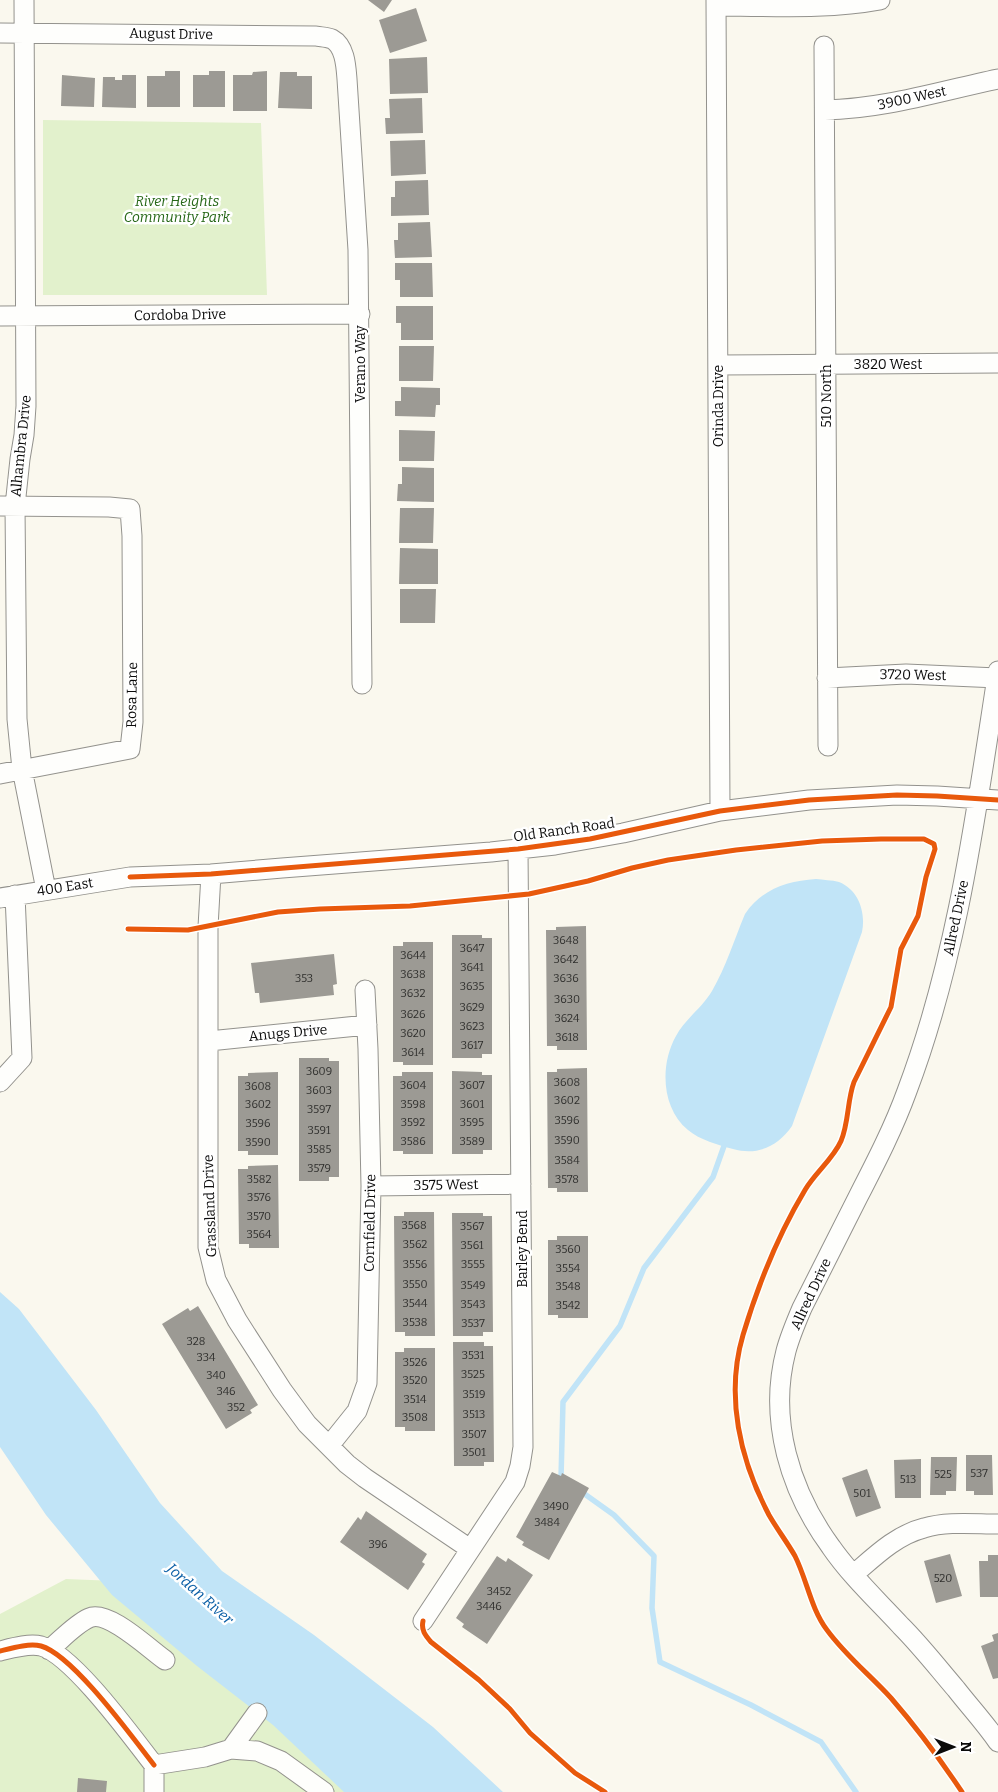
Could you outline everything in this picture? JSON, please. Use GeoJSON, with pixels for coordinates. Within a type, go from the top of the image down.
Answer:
{"type":"FeatureCollection","features":[{"type":"Feature","properties":{"kind":"street","name":"Alhambra Drive"},"geometry":{"type":"LineString","coordinates":[[24,0],[26,406],[20,459],[7,506],[17,719],[22,769],[46,890]]}},
{"type":"Feature","properties":{"kind":"street"},"geometry":{"type":"LineString","coordinates":[[716,3],[823,6],[880,0]]}},
{"type":"Feature","properties":{"kind":"street","name":"Orinda Drive"},"geometry":{"type":"LineString","coordinates":[[716,3],[720,811]]}},
{"type":"Feature","properties":{"kind":"street","name":"August Drive"},"geometry":{"type":"LineString","coordinates":[[0,33],[316,36],[332,39],[340,46]]}},
{"type":"Feature","properties":{"kind":"street","name":"Verano Way"},"geometry":{"type":"LineString","coordinates":[[340,46],[345,60],[347,79],[358,250],[362,684]]}},
{"type":"Feature","properties":{"kind":"street","name":"510 North"},"geometry":{"type":"LineString","coordinates":[[824,46],[828,746]]}},
{"type":"Feature","properties":{"kind":"street","name":"3900 West"},"geometry":{"type":"LineString","coordinates":[[825,110],[865,108],[998,79]]}},
{"type":"Feature","properties":{"kind":"street","name":"Cordoba Drive"},"geometry":{"type":"LineString","coordinates":[[0,316],[360,314]]}},
{"type":"Feature","properties":{"kind":"street","name":"3820 West"},"geometry":{"type":"LineString","coordinates":[[718,365],[998,363]]}},
{"type":"Feature","properties":{"kind":"street","name":"Rosa Lane"},"geometry":{"type":"LineString","coordinates":[[0,774],[130,749],[133,703],[132,536],[130,509],[109,506],[7,506]]}},
{"type":"Feature","properties":{"kind":"street","name":"3720 West"},"geometry":{"type":"LineString","coordinates":[[827,678],[906,674],[998,676]]}},
{"type":"Feature","properties":{"kind":"street","name":"Allred Drive"},"geometry":{"type":"LineString","coordinates":[[998,676],[961,900],[950,949],[915,1068],[890,1132],[802,1308],[786,1352],[782,1375],[780,1421],[783,1443],[796,1487],[818,1529],[853,1575],[993,1723],[998,1742]]}},
{"type":"Feature","properties":{"kind":"street","name":"Old Ranch Road"},"geometry":{"type":"LineString","coordinates":[[130,877],[211,874],[518,849],[590,839],[720,811],[854,796],[929,796],[998,800]]}},
{"type":"Feature","properties":{"kind":"street","name":"Barley Bend"},"geometry":{"type":"LineString","coordinates":[[423,1621],[515,1482],[523,1447],[518,849]]}},
{"type":"Feature","properties":{"kind":"street","name":"Grassland Drive"},"geometry":{"type":"LineString","coordinates":[[211,874],[208,927],[208,1247],[216,1280],[237,1320],[282,1390],[308,1424],[329,1446],[365,1478],[470,1549]]}},
{"type":"Feature","properties":{"kind":"street","name":"400 East"},"geometry":{"type":"LineString","coordinates":[[8,897],[130,877]]}},
{"type":"Feature","properties":{"kind":"street"},"geometry":{"type":"LineString","coordinates":[[0,1082],[22,1058],[8,897]]}},
{"type":"Feature","properties":{"kind":"street","name":"Cornfield Drive"},"geometry":{"type":"LineString","coordinates":[[329,1446],[357,1411],[367,1383],[371,1186],[365,990]]}},
{"type":"Feature","properties":{"kind":"street","name":"Anugs Drive"},"geometry":{"type":"LineString","coordinates":[[209,1041],[367,1025]]}},
{"type":"Feature","properties":{"kind":"street","name":"3575 West"},"geometry":{"type":"LineString","coordinates":[[371,1186],[521,1184]]}},
{"type":"Feature","properties":{"kind":"street"},"geometry":{"type":"LineString","coordinates":[[853,1575],[884,1548],[915,1530],[939,1525],[998,1524]]}},
{"type":"Feature","properties":{"kind":"street"},"geometry":{"type":"LineString","coordinates":[[49,1650],[90,1617],[96,1617],[113,1621],[165,1660]]}},
{"type":"Feature","properties":{"kind":"street"},"geometry":{"type":"LineString","coordinates":[[0,1652],[20,1646],[41,1646],[64,1659],[111,1710],[154,1765],[154,1792]]}},
{"type":"Feature","properties":{"kind":"street"},"geometry":{"type":"LineString","coordinates":[[231,1749],[257,1713]]}},
{"type":"Feature","properties":{"kind":"street"},"geometry":{"type":"LineString","coordinates":[[154,1765],[205,1757],[231,1749],[257,1751],[280,1762],[324,1792]]}},
{"type":"Feature","properties":{"kind":"green space","name":"River Heights Community Park"},"geometry":{"type":"Polygon","coordinates":[[[43,120],[261,123],[267,295],[43,295],[43,120]]]}},
{"type":"Feature","properties":{"kind":"green space"},"geometry":{"type":"Polygon","coordinates":[[[66,1579],[116,1581],[364,1792],[0,1792],[0,1614],[66,1579]]]}},
{"type":"Feature","properties":{"kind":"water"},"geometry":{"type":"Polygon","coordinates":[[[816,879],[839,882],[852,891],[862,910],[862,932],[792,1126],[780,1139],[767,1148],[742,1151],[721,1146],[693,1134],[679,1121],[672,1110],[666,1085],[667,1059],[671,1047],[680,1030],[712,991],[726,963],[745,914],[752,905],[767,892],[785,884],[816,879]]]}},
{"type":"Feature","properties":{"kind":"water","name":"Jordan River"},"geometry":{"type":"Polygon","coordinates":[[[0,1292],[19,1309],[96,1410],[160,1503],[222,1571],[314,1635],[433,1727],[503,1792],[344,1792],[273,1725],[197,1666],[112,1595],[46,1515],[0,1447],[0,1292]]]}},
{"type":"Feature","properties":{"kind":"building"},"geometry":{"type":"Polygon","coordinates":[[[368,0],[392,0],[384,12],[368,0]]]}},
{"type":"Feature","properties":{"kind":"building"},"geometry":{"type":"Polygon","coordinates":[[[416,8],[427,41],[390,53],[379,20],[416,8]]]}},
{"type":"Feature","properties":{"kind":"building"},"geometry":{"type":"Polygon","coordinates":[[[427,57],[428,93],[390,94],[389,59],[427,57]]]}},
{"type":"Feature","properties":{"kind":"building"},"geometry":{"type":"Polygon","coordinates":[[[165,71],[180,71],[180,107],[147,107],[147,76],[165,76],[165,71]]]}},
{"type":"Feature","properties":{"kind":"building"},"geometry":{"type":"Polygon","coordinates":[[[209,71],[225,71],[225,107],[193,107],[193,75],[209,75],[209,71]]]}},
{"type":"Feature","properties":{"kind":"building"},"geometry":{"type":"Polygon","coordinates":[[[267,71],[267,111],[233,111],[233,75],[252,75],[253,72],[267,71]]]}},
{"type":"Feature","properties":{"kind":"building"},"geometry":{"type":"Polygon","coordinates":[[[280,72],[297,72],[297,76],[312,76],[312,109],[278,108],[280,72]]]}},
{"type":"Feature","properties":{"kind":"building"},"geometry":{"type":"Polygon","coordinates":[[[62,75],[95,78],[94,107],[61,106],[62,75]]]}},
{"type":"Feature","properties":{"kind":"building"},"geometry":{"type":"Polygon","coordinates":[[[122,75],[136,75],[136,108],[102,107],[103,77],[115,77],[115,80],[122,80],[122,75]]]}},
{"type":"Feature","properties":{"kind":"building"},"geometry":{"type":"Polygon","coordinates":[[[422,98],[423,133],[386,134],[385,118],[390,118],[389,99],[422,98]]]}},
{"type":"Feature","properties":{"kind":"building"},"geometry":{"type":"Polygon","coordinates":[[[425,140],[426,174],[391,176],[390,141],[425,140]]]}},
{"type":"Feature","properties":{"kind":"building"},"geometry":{"type":"Polygon","coordinates":[[[428,180],[429,215],[391,216],[391,197],[395,197],[395,181],[428,180]]]}},
{"type":"Feature","properties":{"kind":"building"},"geometry":{"type":"Polygon","coordinates":[[[430,222],[432,257],[395,258],[394,240],[398,240],[398,223],[430,222]]]}},
{"type":"Feature","properties":{"kind":"building"},"geometry":{"type":"Polygon","coordinates":[[[395,263],[432,263],[433,297],[400,297],[400,280],[395,280],[395,263]]]}},
{"type":"Feature","properties":{"kind":"building"},"geometry":{"type":"Polygon","coordinates":[[[396,306],[433,306],[433,340],[401,340],[401,323],[396,323],[396,306]]]}},
{"type":"Feature","properties":{"kind":"building"},"geometry":{"type":"Polygon","coordinates":[[[399,346],[434,346],[433,381],[399,381],[399,346]]]}},
{"type":"Feature","properties":{"kind":"building"},"geometry":{"type":"Polygon","coordinates":[[[401,387],[440,388],[440,405],[436,405],[435,417],[395,416],[395,401],[401,401],[401,387]]]}},
{"type":"Feature","properties":{"kind":"building"},"geometry":{"type":"Polygon","coordinates":[[[399,430],[435,431],[434,461],[399,461],[399,430]]]}},
{"type":"Feature","properties":{"kind":"building"},"geometry":{"type":"Polygon","coordinates":[[[402,467],[434,468],[434,502],[397,501],[398,484],[402,484],[402,467]]]}},
{"type":"Feature","properties":{"kind":"building"},"geometry":{"type":"Polygon","coordinates":[[[400,508],[434,508],[433,543],[399,543],[400,508]]]}},
{"type":"Feature","properties":{"kind":"building"},"geometry":{"type":"Polygon","coordinates":[[[400,548],[438,549],[438,584],[399,584],[400,548]]]}},
{"type":"Feature","properties":{"kind":"building"},"geometry":{"type":"Polygon","coordinates":[[[400,589],[436,589],[435,623],[400,623],[400,589]]]}},
{"type":"Feature","properties":{"kind":"building"},"geometry":{"type":"Polygon","coordinates":[[[586,926],[587,1050],[557,1050],[557,1046],[547,1046],[546,930],[556,930],[556,927],[586,926]]]}},
{"type":"Feature","properties":{"kind":"building"},"geometry":{"type":"Polygon","coordinates":[[[452,935],[482,935],[482,938],[492,938],[492,1054],[482,1054],[482,1058],[452,1058],[452,935]]]}},
{"type":"Feature","properties":{"kind":"building"},"geometry":{"type":"Polygon","coordinates":[[[403,942],[433,942],[433,1065],[403,1065],[403,1062],[393,1062],[393,946],[403,946],[403,942]]]}},
{"type":"Feature","properties":{"kind":"building"},"geometry":{"type":"Polygon","coordinates":[[[334,954],[337,984],[333,985],[334,995],[260,1003],[259,993],[255,993],[251,963],[334,954]]]}},
{"type":"Feature","properties":{"kind":"building"},"geometry":{"type":"Polygon","coordinates":[[[299,1058],[329,1058],[329,1061],[339,1061],[339,1177],[329,1177],[329,1181],[299,1181],[299,1058]]]}},
{"type":"Feature","properties":{"kind":"building"},"geometry":{"type":"Polygon","coordinates":[[[587,1068],[588,1192],[557,1192],[557,1188],[548,1188],[547,1072],[557,1072],[557,1069],[587,1068]]]}},
{"type":"Feature","properties":{"kind":"building"},"geometry":{"type":"Polygon","coordinates":[[[452,1071],[482,1072],[482,1075],[492,1075],[492,1150],[483,1150],[483,1154],[452,1154],[452,1071]]]}},
{"type":"Feature","properties":{"kind":"building"},"geometry":{"type":"Polygon","coordinates":[[[278,1072],[278,1155],[248,1155],[248,1151],[238,1151],[238,1076],[248,1076],[248,1073],[278,1072]]]}},
{"type":"Feature","properties":{"kind":"building"},"geometry":{"type":"Polygon","coordinates":[[[402,1072],[433,1072],[433,1154],[403,1154],[403,1151],[393,1151],[393,1076],[402,1076],[402,1072]]]}},
{"type":"Feature","properties":{"kind":"building"},"geometry":{"type":"Polygon","coordinates":[[[278,1165],[279,1248],[249,1248],[249,1244],[239,1244],[238,1169],[248,1169],[248,1166],[278,1165]]]}},
{"type":"Feature","properties":{"kind":"building"},"geometry":{"type":"Polygon","coordinates":[[[404,1212],[434,1212],[435,1336],[405,1336],[405,1332],[395,1332],[394,1216],[404,1216],[404,1212]]]}},
{"type":"Feature","properties":{"kind":"building"},"geometry":{"type":"Polygon","coordinates":[[[452,1213],[483,1213],[483,1216],[492,1216],[493,1332],[483,1332],[483,1336],[453,1336],[452,1213]]]}},
{"type":"Feature","properties":{"kind":"building"},"geometry":{"type":"Polygon","coordinates":[[[557,1236],[588,1236],[588,1318],[558,1318],[558,1315],[548,1315],[548,1240],[557,1240],[557,1236]]]}},
{"type":"Feature","properties":{"kind":"building"},"geometry":{"type":"Polygon","coordinates":[[[198,1306],[258,1405],[250,1410],[252,1413],[226,1429],[162,1324],[188,1308],[190,1311],[198,1306]]]}},
{"type":"Feature","properties":{"kind":"building"},"geometry":{"type":"Polygon","coordinates":[[[453,1342],[484,1342],[484,1346],[493,1346],[494,1462],[484,1462],[484,1466],[454,1466],[453,1342]]]}},
{"type":"Feature","properties":{"kind":"building"},"geometry":{"type":"Polygon","coordinates":[[[404,1348],[435,1348],[435,1431],[405,1431],[405,1427],[395,1427],[395,1352],[404,1352],[404,1348]]]}},
{"type":"Feature","properties":{"kind":"building"},"geometry":{"type":"Polygon","coordinates":[[[966,1455],[992,1455],[993,1495],[974,1495],[974,1491],[966,1491],[966,1455]]]}},
{"type":"Feature","properties":{"kind":"building"},"geometry":{"type":"Polygon","coordinates":[[[931,1457],[957,1457],[956,1491],[946,1491],[946,1495],[930,1495],[931,1457]]]}},
{"type":"Feature","properties":{"kind":"building"},"geometry":{"type":"Polygon","coordinates":[[[921,1459],[921,1498],[895,1498],[894,1460],[921,1459]]]}},
{"type":"Feature","properties":{"kind":"building"},"geometry":{"type":"Polygon","coordinates":[[[867,1469],[881,1508],[856,1517],[842,1478],[867,1469]]]}},
{"type":"Feature","properties":{"kind":"building"},"geometry":{"type":"Polygon","coordinates":[[[552,1472],[561,1476],[562,1473],[589,1488],[549,1560],[522,1545],[524,1542],[516,1537],[552,1472]]]}},
{"type":"Feature","properties":{"kind":"building"},"geometry":{"type":"Polygon","coordinates":[[[366,1511],[427,1554],[422,1562],[425,1564],[408,1590],[340,1542],[358,1517],[361,1520],[366,1511]]]}},
{"type":"Feature","properties":{"kind":"building"},"geometry":{"type":"Polygon","coordinates":[[[950,1554],[962,1596],[936,1603],[924,1561],[950,1554]]]}},
{"type":"Feature","properties":{"kind":"building"},"geometry":{"type":"Polygon","coordinates":[[[988,1555],[998,1555],[998,1597],[980,1597],[979,1561],[988,1561],[988,1555]]]}},
{"type":"Feature","properties":{"kind":"building"},"geometry":{"type":"Polygon","coordinates":[[[497,1556],[506,1562],[508,1558],[533,1575],[487,1644],[462,1627],[464,1624],[456,1618],[497,1556]]]}},
{"type":"Feature","properties":{"kind":"building"},"geometry":{"type":"Polygon","coordinates":[[[998,1633],[998,1678],[993,1679],[981,1646],[994,1641],[992,1635],[998,1633]]]}},
{"type":"Feature","properties":{"kind":"building"},"geometry":{"type":"Polygon","coordinates":[[[78,1778],[107,1781],[106,1792],[77,1792],[78,1778]]]}},
{"type":"Feature","properties":{"kind":"waterway"},"geometry":{"type":"LineString","coordinates":[[565,1481],[561,1478],[563,1402],[620,1326],[644,1268],[713,1177],[724,1146]]}},
{"type":"Feature","properties":{"kind":"waterway"},"geometry":{"type":"LineString","coordinates":[[579,1490],[614,1515],[654,1556],[652,1608],[660,1662],[751,1705],[821,1742],[856,1792]]}},
{"type":"Feature","properties":{"kind":"cycle path"},"geometry":{"type":"LineString","coordinates":[[130,877],[211,874],[518,849],[590,839],[720,811],[809,800],[897,795],[998,800]]}},
{"type":"Feature","properties":{"kind":"cycle path"},"geometry":{"type":"LineString","coordinates":[[128,929],[188,930],[278,912],[410,906],[529,894],[668,860],[736,850],[822,841],[881,839],[924,839],[934,844],[935,849],[926,877],[918,916],[901,949],[891,1007],[854,1082],[845,1126],[838,1148],[809,1184],[795,1207],[769,1261],[743,1335],[735,1381],[738,1427],[750,1472],[769,1515],[795,1556],[817,1613],[827,1630],[842,1648],[901,1709],[962,1792]]}},
{"type":"Feature","properties":{"kind":"cycle path"},"geometry":{"type":"LineString","coordinates":[[423,1621],[424,1632],[431,1642],[479,1680],[510,1709],[530,1733],[575,1773],[605,1792]]}},
{"type":"Feature","properties":{"kind":"cycle path"},"geometry":{"type":"LineString","coordinates":[[0,1651],[20,1646],[36,1645],[54,1653],[69,1664],[117,1717],[154,1765]]}}]}
